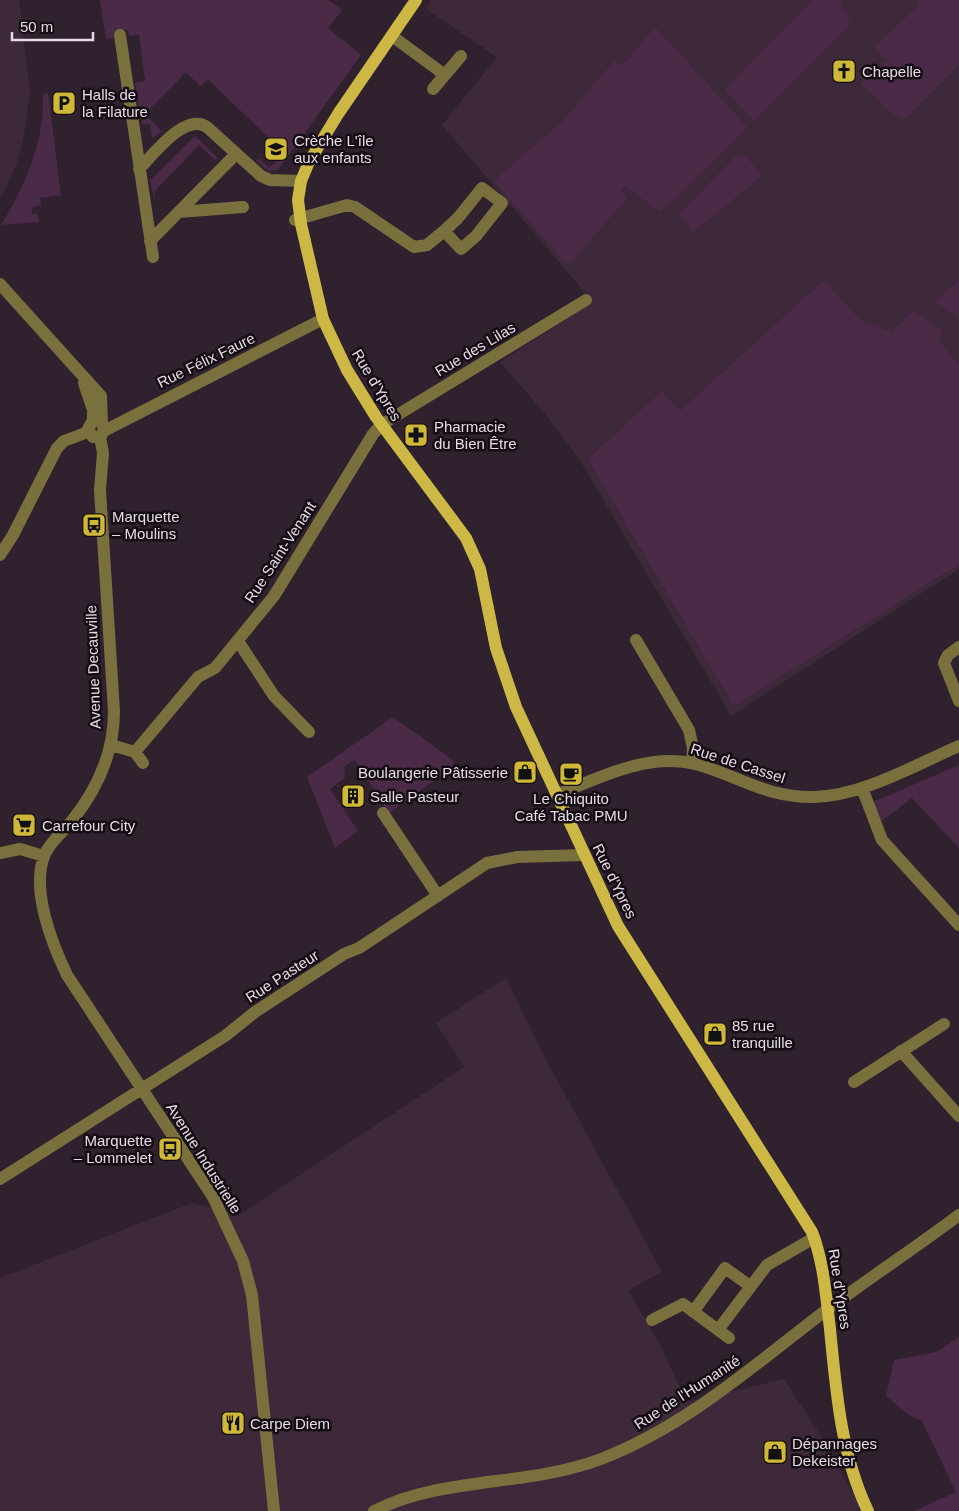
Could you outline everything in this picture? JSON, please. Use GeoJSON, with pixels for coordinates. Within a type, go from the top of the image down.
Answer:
{"type":"FeatureCollection","features":[{"type":"Feature","properties":{"kind":"main road","name":"Rue d'Ypres"},"geometry":{"type":"LineString","coordinates":[[416,0],[338,114],[297,181],[298,220],[323,319],[347,370],[381,425],[459,526],[471,548],[484,582],[496,648],[526,730],[623,935],[805,1219],[814,1238],[822,1266],[844,1435],[856,1483],[868,1511]]}},
{"type":"Feature","properties":{"kind":"street"},"geometry":{"type":"LineString","coordinates":[[120,36],[153,257]]}},
{"type":"Feature","properties":{"kind":"street"},"geometry":{"type":"LineString","coordinates":[[392,36],[445,75]]}},
{"type":"Feature","properties":{"kind":"street"},"geometry":{"type":"LineString","coordinates":[[433,89],[461,56]]}},
{"type":"Feature","properties":{"kind":"street"},"geometry":{"type":"LineString","coordinates":[[140,169],[183,126],[192,123],[202,124],[207,127],[235,155],[265,178],[297,181]]}},
{"type":"Feature","properties":{"kind":"street"},"geometry":{"type":"LineString","coordinates":[[150,241],[235,155]]}},
{"type":"Feature","properties":{"kind":"street"},"geometry":{"type":"LineString","coordinates":[[298,220],[342,205],[351,205],[414,247],[427,245],[444,231],[458,218],[482,188],[502,203],[476,236],[461,249],[444,231]]}},
{"type":"Feature","properties":{"kind":"street"},"geometry":{"type":"LineString","coordinates":[[179,212],[243,207]]}},
{"type":"Feature","properties":{"kind":"street"},"geometry":{"type":"LineString","coordinates":[[0,284],[76,370],[91,399],[97,429]]}},
{"type":"Feature","properties":{"kind":"street","name":"Rue des Lilas"},"geometry":{"type":"LineString","coordinates":[[381,425],[586,300]]}},
{"type":"Feature","properties":{"kind":"street","name":"Rue Félix Faure"},"geometry":{"type":"LineString","coordinates":[[0,555],[13,535],[59,446],[68,439],[97,429],[167,397],[184,392],[323,319]]}},
{"type":"Feature","properties":{"kind":"street","name":"Rue Saint-Venant"},"geometry":{"type":"LineString","coordinates":[[135,752],[198,677],[213,670],[274,596],[368,442],[381,425]]}},
{"type":"Feature","properties":{"kind":"street","name":"Avenue Decauville"},"geometry":{"type":"LineString","coordinates":[[44,856],[84,805],[102,770],[110,746],[114,711],[100,490],[103,453],[97,429]]}},
{"type":"Feature","properties":{"kind":"street"},"geometry":{"type":"LineString","coordinates":[[636,640],[689,730],[692,763]]}},
{"type":"Feature","properties":{"kind":"street"},"geometry":{"type":"LineString","coordinates":[[238,641],[274,696],[309,732]]}},
{"type":"Feature","properties":{"kind":"street"},"geometry":{"type":"LineString","coordinates":[[959,647],[948,655],[944,663],[959,702]]}},
{"type":"Feature","properties":{"kind":"street"},"geometry":{"type":"LineString","coordinates":[[110,746],[135,752],[143,764]]}},
{"type":"Feature","properties":{"kind":"street","name":"Rue de Cassel"},"geometry":{"type":"LineString","coordinates":[[556,794],[618,771],[662,762],[692,763],[761,790],[787,796],[824,796],[862,788],[959,746]]}},
{"type":"Feature","properties":{"kind":"street"},"geometry":{"type":"LineString","coordinates":[[862,788],[882,840],[959,925]]}},
{"type":"Feature","properties":{"kind":"street"},"geometry":{"type":"LineString","coordinates":[[383,813],[438,896]]}},
{"type":"Feature","properties":{"kind":"street"},"geometry":{"type":"LineString","coordinates":[[0,853],[20,849],[44,856],[41,877],[43,904],[57,954],[79,993],[142,1089]]}},
{"type":"Feature","properties":{"kind":"street","name":"Rue Pasteur"},"geometry":{"type":"LineString","coordinates":[[0,1181],[225,1036],[255,1012],[344,954],[360,948],[482,866],[493,861],[517,857],[584,855]]}},
{"type":"Feature","properties":{"kind":"street"},"geometry":{"type":"LineString","coordinates":[[854,1082],[944,1024]]}},
{"type":"Feature","properties":{"kind":"street"},"geometry":{"type":"LineString","coordinates":[[901,1051],[959,1116]]}},
{"type":"Feature","properties":{"kind":"street","name":"Avenue Industrielle"},"geometry":{"type":"LineString","coordinates":[[142,1089],[212,1197],[249,1277],[274,1511]]}},
{"type":"Feature","properties":{"kind":"street","name":"Rue de l'Humanité"},"geometry":{"type":"LineString","coordinates":[[374,1511],[401,1499],[429,1491],[560,1472],[622,1450],[650,1436],[701,1405],[959,1215]]}},
{"type":"Feature","properties":{"kind":"street"},"geometry":{"type":"LineString","coordinates":[[718,1330],[750,1286],[772,1261],[814,1238]]}},
{"type":"Feature","properties":{"kind":"street"},"geometry":{"type":"LineString","coordinates":[[693,1312],[725,1268],[750,1286]]}},
{"type":"Feature","properties":{"kind":"street"},"geometry":{"type":"LineString","coordinates":[[652,1320],[683,1304],[729,1338]]}},
{"type":"Feature","properties":{"kind":"shaded area"},"geometry":{"type":"Polygon","coordinates":[[[0,0],[19,0],[30,91],[24,136],[16,166],[0,199],[0,0]]]}},
{"type":"Feature","properties":{"kind":"shaded area"},"geometry":{"type":"Polygon","coordinates":[[[100,0],[329,0],[342,10],[328,28],[361,55],[278,170],[269,171],[256,161],[259,158],[269,168],[284,153],[208,79],[200,86],[186,72],[145,114],[162,132],[152,138],[150,124],[142,124],[135,83],[145,81],[139,35],[129,36],[128,30],[115,31],[116,38],[106,39],[100,0]]]}},
{"type":"Feature","properties":{"kind":"shaded area"},"geometry":{"type":"Polygon","coordinates":[[[431,0],[959,0],[959,569],[731,716],[579,459],[546,415],[500,362],[593,302],[442,125],[497,57],[426,9],[431,0]]]}},
{"type":"Feature","properties":{"kind":"shaded area"},"geometry":{"type":"Polygon","coordinates":[[[813,0],[841,0],[843,2],[840,6],[850,19],[848,27],[754,121],[725,90],[813,0]]]}},
{"type":"Feature","properties":{"kind":"shaded area"},"geometry":{"type":"Polygon","coordinates":[[[914,0],[959,0],[959,65],[904,120],[893,114],[861,84],[887,61],[874,48],[919,5],[914,0]]]}},
{"type":"Feature","properties":{"kind":"shaded area"},"geometry":{"type":"Polygon","coordinates":[[[655,27],[747,127],[661,212],[624,186],[620,191],[628,197],[568,266],[494,181],[564,120],[614,61],[620,64],[626,62],[655,27]]]}},
{"type":"Feature","properties":{"kind":"shaded area"},"geometry":{"type":"Polygon","coordinates":[[[48,93],[61,195],[40,198],[41,205],[32,207],[32,214],[38,214],[39,222],[1,225],[18,195],[32,162],[41,129],[43,94],[48,93]]]}},
{"type":"Feature","properties":{"kind":"shaded area"},"geometry":{"type":"Polygon","coordinates":[[[195,136],[218,158],[215,160],[199,145],[154,192],[155,204],[150,180],[195,136]]]}},
{"type":"Feature","properties":{"kind":"shaded area"},"geometry":{"type":"Polygon","coordinates":[[[738,154],[742,157],[745,155],[762,176],[693,232],[679,214],[738,154]]]}},
{"type":"Feature","properties":{"kind":"shaded area"},"geometry":{"type":"Polygon","coordinates":[[[824,280],[860,320],[892,332],[913,311],[942,330],[939,340],[959,365],[959,564],[734,706],[588,459],[662,391],[680,411],[824,280]]]}},
{"type":"Feature","properties":{"kind":"shaded area"},"geometry":{"type":"Polygon","coordinates":[[[959,280],[959,317],[936,302],[959,280]]]}},
{"type":"Feature","properties":{"kind":"shaded area"},"geometry":{"type":"Polygon","coordinates":[[[393,717],[453,760],[452,768],[389,813],[355,760],[344,767],[345,778],[330,789],[358,831],[335,848],[307,777],[393,717]]]}},
{"type":"Feature","properties":{"kind":"shaded area"},"geometry":{"type":"Polygon","coordinates":[[[959,765],[959,848],[912,798],[880,822],[873,802],[959,765]]]}},
{"type":"Feature","properties":{"kind":"shaded area"},"geometry":{"type":"Polygon","coordinates":[[[506,978],[545,1058],[662,1272],[628,1290],[658,1341],[687,1402],[784,1379],[819,1433],[863,1511],[0,1511],[0,1278],[192,1203],[239,1215],[464,1067],[436,1023],[506,978]]]}},
{"type":"Feature","properties":{"kind":"shaded area"},"geometry":{"type":"Polygon","coordinates":[[[959,1337],[959,1511],[914,1511],[956,1492],[922,1421],[909,1415],[886,1396],[894,1360],[937,1352],[959,1337]]]}},
{"type":"Feature","properties":{"kind":"place","name":"Chapelle"},"geometry":{"type":"Point","coordinates":[844,71]}},
{"type":"Feature","properties":{"kind":"place","name":"Halls de la Filature"},"geometry":{"type":"Point","coordinates":[64,103]}},
{"type":"Feature","properties":{"kind":"place","name":"Crèche L'île aux enfants"},"geometry":{"type":"Point","coordinates":[276,149]}},
{"type":"Feature","properties":{"kind":"place","name":"Pharmacie du Bien Être"},"geometry":{"type":"Point","coordinates":[416,435]}},
{"type":"Feature","properties":{"kind":"place","name":"Marquette – Moulins"},"geometry":{"type":"Point","coordinates":[94,525]}},
{"type":"Feature","properties":{"kind":"place","name":"Boulangerie Pâtisserie"},"geometry":{"type":"Point","coordinates":[525,772]}},
{"type":"Feature","properties":{"kind":"place","name":"Le Chiquito Café Tabac PMU"},"geometry":{"type":"Point","coordinates":[571,774]}},
{"type":"Feature","properties":{"kind":"place","name":"Salle Pasteur"},"geometry":{"type":"Point","coordinates":[353,796]}},
{"type":"Feature","properties":{"kind":"place","name":"Carrefour City"},"geometry":{"type":"Point","coordinates":[24,825]}},
{"type":"Feature","properties":{"kind":"place","name":"85 rue tranquille"},"geometry":{"type":"Point","coordinates":[715,1034]}},
{"type":"Feature","properties":{"kind":"place","name":"Marquette – Lommelet"},"geometry":{"type":"Point","coordinates":[170,1149]}},
{"type":"Feature","properties":{"kind":"place","name":"Carpe Diem"},"geometry":{"type":"Point","coordinates":[233,1423]}},
{"type":"Feature","properties":{"kind":"place","name":"Dépannages Dekeister"},"geometry":{"type":"Point","coordinates":[775,1452]}}]}
